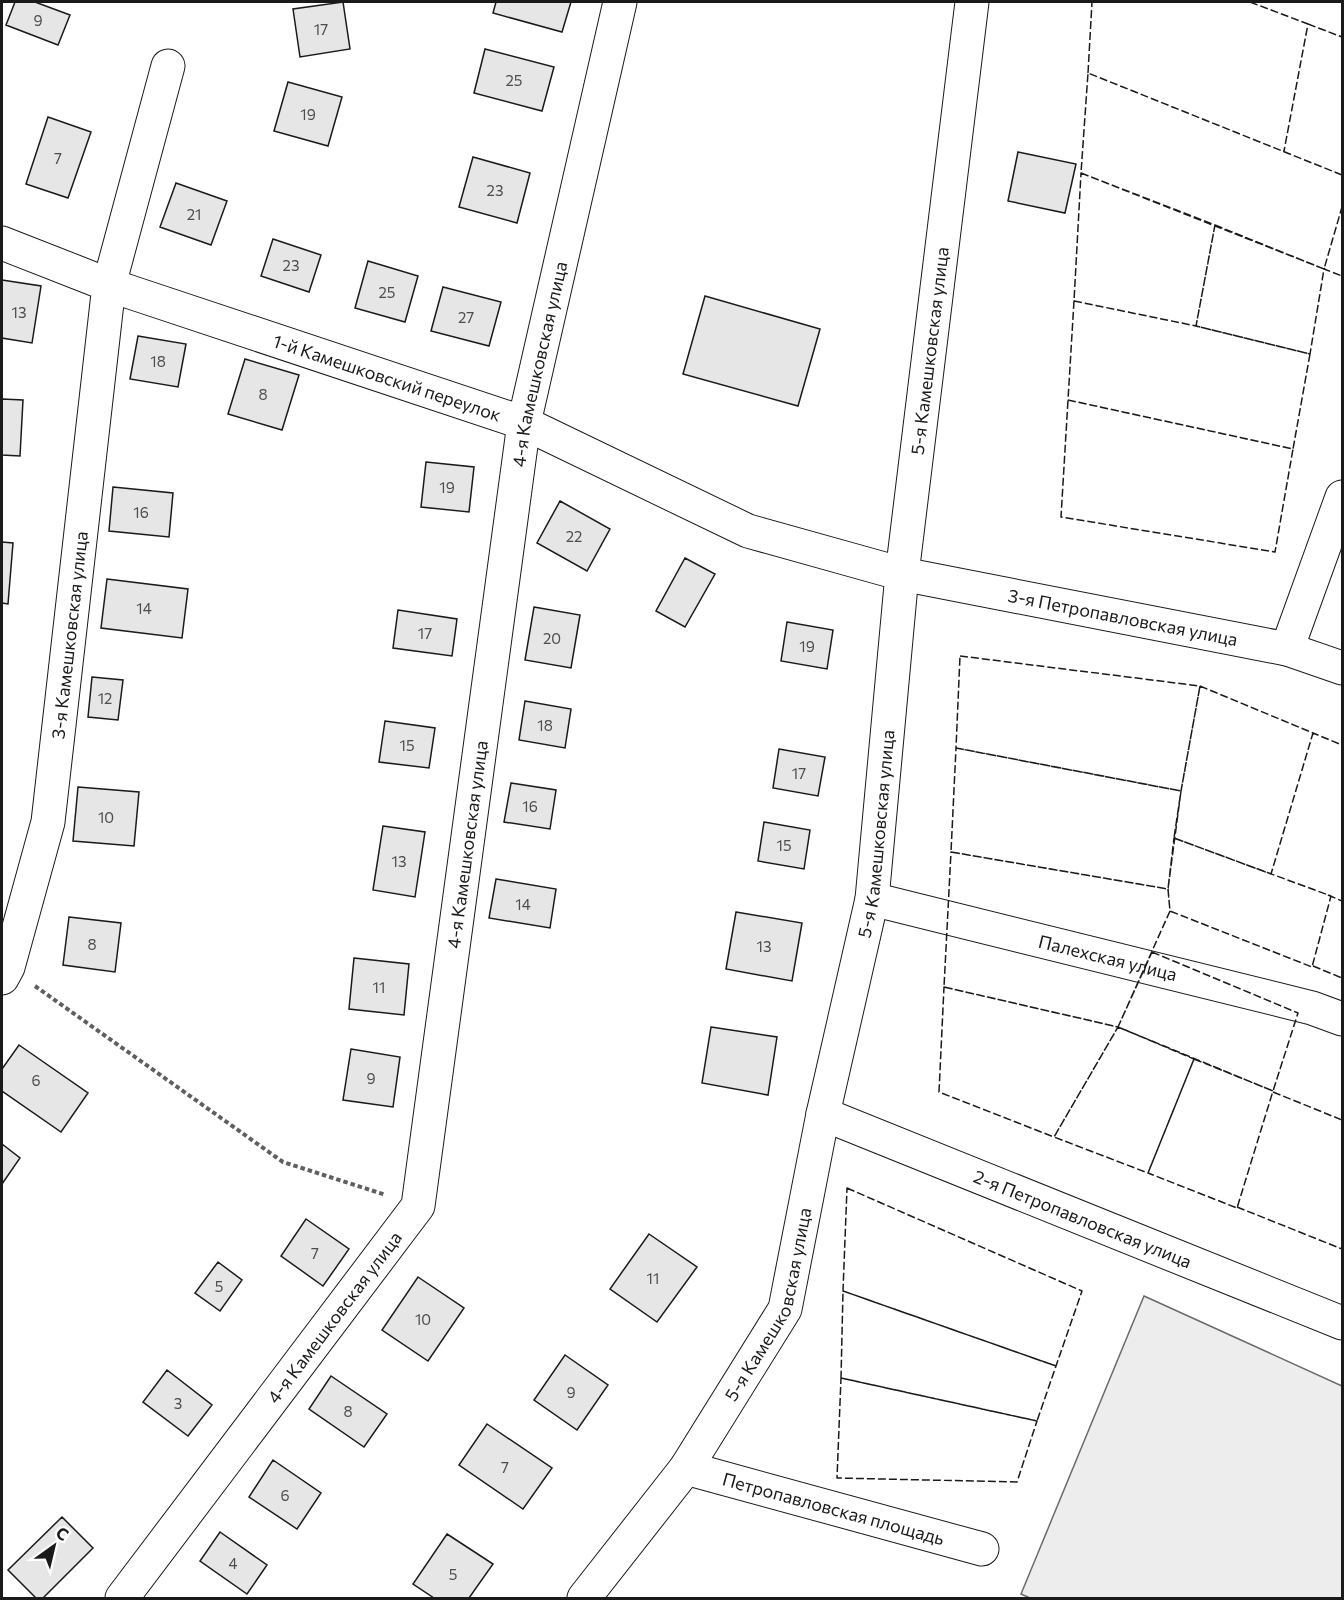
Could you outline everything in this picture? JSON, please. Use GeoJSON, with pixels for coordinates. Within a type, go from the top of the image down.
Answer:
{"type":"FeatureCollection","features":[{"type":"Feature","properties":{"kind":"street","name":"4-я Камешковская улица"},"geometry":{"type":"LineString","coordinates":[[122,1599],[418,1206],[524,423],[620,2]]}},
{"type":"Feature","properties":{"kind":"street","name":"5-я Камешковская улица"},"geometry":{"type":"LineString","coordinates":[[584,1599],[686,1467],[784,1309],[823,1114],[872,899],[902,574],[972,2]]}},
{"type":"Feature","properties":{"kind":"street","name":"3-я Камешковская улица"},"geometry":{"type":"LineString","coordinates":[[5,973],[48,822],[109,285],[168,66]]}},
{"type":"Feature","properties":{"kind":"street","name":"1-й Камешковский переулок"},"geometry":{"type":"LineString","coordinates":[[2,243],[109,285],[524,423],[748,531],[902,574]]}},
{"type":"Feature","properties":{"kind":"street"},"geometry":{"type":"LineString","coordinates":[[1287,649],[1342,497]]}},
{"type":"Feature","properties":{"kind":"street","name":"3-я Петропавловская улица"},"geometry":{"type":"LineString","coordinates":[[902,574],[1287,649],[1342,669]]}},
{"type":"Feature","properties":{"kind":"street","name":"Палехская улица"},"geometry":{"type":"LineString","coordinates":[[872,899],[1301,1005],[1342,1019]]}},
{"type":"Feature","properties":{"kind":"street","name":"2-я Петропавловская улица"},"geometry":{"type":"LineString","coordinates":[[823,1114],[1342,1323]]}},
{"type":"Feature","properties":{"kind":"street","name":"Петропавловская площадь"},"geometry":{"type":"LineString","coordinates":[[686,1467],[982,1550]]}},
{"type":"Feature","properties":{"kind":"path"},"geometry":{"type":"LineString","coordinates":[[5,973],[283,1162],[418,1206]]}},
{"type":"Feature","properties":{"kind":"shaded area"},"geometry":{"type":"Polygon","coordinates":[[[1144,1296],[1342,1386],[1342,1598],[1030,1598],[1021,1594],[1144,1296]]]}},
{"type":"Feature","properties":{"kind":"building"},"geometry":{"type":"Polygon","coordinates":[[[15,2],[35,2],[70,15],[58,45],[6,25],[15,2]]]}},
{"type":"Feature","properties":{"kind":"building"},"geometry":{"type":"Polygon","coordinates":[[[343,2],[350,49],[300,57],[293,9],[343,2]]]}},
{"type":"Feature","properties":{"kind":"building"},"geometry":{"type":"Polygon","coordinates":[[[496,2],[571,2],[562,32],[493,13],[496,2]]]}},
{"type":"Feature","properties":{"kind":"building"},"geometry":{"type":"Polygon","coordinates":[[[485,49],[554,67],[542,111],[474,93],[485,49]]]}},
{"type":"Feature","properties":{"kind":"building"},"geometry":{"type":"Polygon","coordinates":[[[288,82],[342,97],[328,146],[274,131],[288,82]]]}},
{"type":"Feature","properties":{"kind":"building"},"geometry":{"type":"Polygon","coordinates":[[[48,117],[91,132],[68,198],[26,184],[48,117]]]}},
{"type":"Feature","properties":{"kind":"building"},"geometry":{"type":"Polygon","coordinates":[[[1018,152],[1076,164],[1065,213],[1008,201],[1018,152]]]}},
{"type":"Feature","properties":{"kind":"building"},"geometry":{"type":"Polygon","coordinates":[[[473,157],[530,173],[517,223],[459,207],[473,157]]]}},
{"type":"Feature","properties":{"kind":"building"},"geometry":{"type":"Polygon","coordinates":[[[176,183],[227,201],[211,245],[160,227],[176,183]]]}},
{"type":"Feature","properties":{"kind":"building"},"geometry":{"type":"Polygon","coordinates":[[[273,239],[321,255],[309,292],[261,276],[273,239]]]}},
{"type":"Feature","properties":{"kind":"building"},"geometry":{"type":"Polygon","coordinates":[[[368,261],[418,276],[405,322],[355,308],[368,261]]]}},
{"type":"Feature","properties":{"kind":"building"},"geometry":{"type":"Polygon","coordinates":[[[2,280],[41,286],[32,343],[2,338],[2,280]]]}},
{"type":"Feature","properties":{"kind":"building"},"geometry":{"type":"Polygon","coordinates":[[[443,287],[501,302],[489,346],[431,331],[443,287]]]}},
{"type":"Feature","properties":{"kind":"building"},"geometry":{"type":"Polygon","coordinates":[[[705,296],[820,329],[798,406],[683,374],[705,296]]]}},
{"type":"Feature","properties":{"kind":"building"},"geometry":{"type":"Polygon","coordinates":[[[138,336],[186,344],[178,387],[130,379],[138,336]]]}},
{"type":"Feature","properties":{"kind":"building"},"geometry":{"type":"Polygon","coordinates":[[[245,359],[299,375],[282,430],[228,414],[245,359]]]}},
{"type":"Feature","properties":{"kind":"building"},"geometry":{"type":"Polygon","coordinates":[[[2,399],[23,400],[20,456],[2,455],[2,399]]]}},
{"type":"Feature","properties":{"kind":"building"},"geometry":{"type":"Polygon","coordinates":[[[426,462],[474,467],[469,512],[421,507],[426,462]]]}},
{"type":"Feature","properties":{"kind":"building"},"geometry":{"type":"Polygon","coordinates":[[[113,487],[173,493],[169,537],[109,531],[113,487]]]}},
{"type":"Feature","properties":{"kind":"building"},"geometry":{"type":"Polygon","coordinates":[[[560,501],[610,529],[587,571],[537,543],[560,501]]]}},
{"type":"Feature","properties":{"kind":"building"},"geometry":{"type":"Polygon","coordinates":[[[2,542],[13,543],[8,604],[2,603],[2,542]]]}},
{"type":"Feature","properties":{"kind":"building"},"geometry":{"type":"Polygon","coordinates":[[[685,558],[715,574],[685,627],[656,611],[685,558]]]}},
{"type":"Feature","properties":{"kind":"building"},"geometry":{"type":"Polygon","coordinates":[[[107,579],[188,589],[182,638],[101,628],[107,579]]]}},
{"type":"Feature","properties":{"kind":"building"},"geometry":{"type":"Polygon","coordinates":[[[534,607],[580,615],[571,668],[525,660],[534,607]]]}},
{"type":"Feature","properties":{"kind":"building"},"geometry":{"type":"Polygon","coordinates":[[[398,610],[457,619],[452,656],[393,648],[398,610]]]}},
{"type":"Feature","properties":{"kind":"building"},"geometry":{"type":"Polygon","coordinates":[[[787,622],[833,630],[827,669],[781,661],[787,622]]]}},
{"type":"Feature","properties":{"kind":"building"},"geometry":{"type":"Polygon","coordinates":[[[92,677],[123,680],[118,720],[88,717],[92,677]]]}},
{"type":"Feature","properties":{"kind":"building"},"geometry":{"type":"Polygon","coordinates":[[[525,701],[571,709],[565,748],[519,740],[525,701]]]}},
{"type":"Feature","properties":{"kind":"building"},"geometry":{"type":"Polygon","coordinates":[[[385,721],[435,728],[429,768],[379,762],[385,721]]]}},
{"type":"Feature","properties":{"kind":"building"},"geometry":{"type":"Polygon","coordinates":[[[779,749],[825,757],[818,796],[773,788],[779,749]]]}},
{"type":"Feature","properties":{"kind":"building"},"geometry":{"type":"Polygon","coordinates":[[[511,783],[556,790],[550,829],[504,822],[511,783]]]}},
{"type":"Feature","properties":{"kind":"building"},"geometry":{"type":"Polygon","coordinates":[[[78,787],[139,792],[134,846],[73,841],[78,787]]]}},
{"type":"Feature","properties":{"kind":"building"},"geometry":{"type":"Polygon","coordinates":[[[764,822],[810,830],[804,869],[758,861],[764,822]]]}},
{"type":"Feature","properties":{"kind":"building"},"geometry":{"type":"Polygon","coordinates":[[[383,826],[425,832],[415,897],[373,890],[383,826]]]}},
{"type":"Feature","properties":{"kind":"building"},"geometry":{"type":"Polygon","coordinates":[[[496,879],[556,889],[550,928],[489,918],[496,879]]]}},
{"type":"Feature","properties":{"kind":"building"},"geometry":{"type":"Polygon","coordinates":[[[736,912],[802,923],[792,981],[726,969],[736,912]]]}},
{"type":"Feature","properties":{"kind":"building"},"geometry":{"type":"Polygon","coordinates":[[[69,917],[121,923],[115,972],[63,965],[69,917]]]}},
{"type":"Feature","properties":{"kind":"building"},"geometry":{"type":"Polygon","coordinates":[[[354,958],[409,964],[404,1015],[349,1009],[354,958]]]}},
{"type":"Feature","properties":{"kind":"building"},"geometry":{"type":"Polygon","coordinates":[[[711,1027],[777,1037],[768,1095],[702,1083],[711,1027]]]}},
{"type":"Feature","properties":{"kind":"building"},"geometry":{"type":"Polygon","coordinates":[[[19,1045],[88,1093],[61,1132],[2,1091],[2,1069],[19,1045]]]}},
{"type":"Feature","properties":{"kind":"building"},"geometry":{"type":"Polygon","coordinates":[[[351,1049],[400,1057],[393,1107],[343,1100],[351,1049]]]}},
{"type":"Feature","properties":{"kind":"building"},"geometry":{"type":"Polygon","coordinates":[[[2,1144],[20,1158],[2,1184],[2,1144]]]}},
{"type":"Feature","properties":{"kind":"building"},"geometry":{"type":"Polygon","coordinates":[[[306,1219],[349,1249],[323,1286],[281,1256],[306,1219]]]}},
{"type":"Feature","properties":{"kind":"building"},"geometry":{"type":"Polygon","coordinates":[[[649,1234],[697,1267],[657,1322],[610,1289],[649,1234]]]}},
{"type":"Feature","properties":{"kind":"building"},"geometry":{"type":"Polygon","coordinates":[[[218,1262],[242,1280],[220,1311],[195,1293],[218,1262]]]}},
{"type":"Feature","properties":{"kind":"building"},"geometry":{"type":"Polygon","coordinates":[[[418,1277],[464,1308],[428,1361],[382,1330],[418,1277]]]}},
{"type":"Feature","properties":{"kind":"building"},"geometry":{"type":"Polygon","coordinates":[[[565,1355],[608,1385],[577,1430],[534,1400],[565,1355]]]}},
{"type":"Feature","properties":{"kind":"building"},"geometry":{"type":"Polygon","coordinates":[[[167,1370],[212,1405],[188,1436],[143,1402],[167,1370]]]}},
{"type":"Feature","properties":{"kind":"building"},"geometry":{"type":"Polygon","coordinates":[[[331,1376],[387,1414],[364,1447],[309,1409],[331,1376]]]}},
{"type":"Feature","properties":{"kind":"building"},"geometry":{"type":"Polygon","coordinates":[[[487,1424],[552,1468],[523,1509],[459,1465],[487,1424]]]}},
{"type":"Feature","properties":{"kind":"building"},"geometry":{"type":"Polygon","coordinates":[[[273,1460],[321,1493],[297,1529],[249,1497],[273,1460]]]}},
{"type":"Feature","properties":{"kind":"building"},"geometry":{"type":"Polygon","coordinates":[[[62,1517],[93,1548],[43,1598],[36,1598],[8,1570],[62,1517]]]}},
{"type":"Feature","properties":{"kind":"building"},"geometry":{"type":"Polygon","coordinates":[[[220,1532],[267,1565],[247,1594],[200,1561],[220,1532]]]}},
{"type":"Feature","properties":{"kind":"building"},"geometry":{"type":"Polygon","coordinates":[[[447,1534],[493,1564],[469,1598],[434,1598],[413,1584],[447,1534]]]}},
{"type":"Feature","properties":{"kind":"fence"},"geometry":{"type":"LineString","coordinates":[[1088,73],[1092,2]]}},
{"type":"Feature","properties":{"kind":"fence"},"geometry":{"type":"LineString","coordinates":[[1250,2],[1308,24],[1283,151]]}},
{"type":"Feature","properties":{"kind":"fence"},"geometry":{"type":"LineString","coordinates":[[1308,24],[1342,37]]}},
{"type":"Feature","properties":{"kind":"fence"},"geometry":{"type":"LineString","coordinates":[[1342,175],[1088,73],[1081,173],[1324,269],[1342,207]]}},
{"type":"Feature","properties":{"kind":"fence"},"geometry":{"type":"LineString","coordinates":[[1081,173],[1215,225],[1196,326],[1074,301],[1081,173]]}},
{"type":"Feature","properties":{"kind":"fence"},"geometry":{"type":"LineString","coordinates":[[1215,225],[1324,269],[1310,354],[1196,326],[1215,225]]}},
{"type":"Feature","properties":{"kind":"fence"},"geometry":{"type":"LineString","coordinates":[[1325,268],[1342,276]]}},
{"type":"Feature","properties":{"kind":"fence"},"geometry":{"type":"LineString","coordinates":[[1074,301],[1196,326],[1310,354],[1293,449],[1068,400],[1074,301]]}},
{"type":"Feature","properties":{"kind":"fence"},"geometry":{"type":"LineString","coordinates":[[1068,400],[1293,449],[1275,552],[1061,517],[1068,400]]}},
{"type":"Feature","properties":{"kind":"fence"},"geometry":{"type":"LineString","coordinates":[[960,656],[1200,686],[1181,791],[956,748],[960,656]]}},
{"type":"Feature","properties":{"kind":"fence"},"geometry":{"type":"LineString","coordinates":[[1200,686],[1313,733],[1271,874],[1174,838],[1200,686]]}},
{"type":"Feature","properties":{"kind":"fence"},"geometry":{"type":"LineString","coordinates":[[1313,735],[1313,733],[1342,745]]}},
{"type":"Feature","properties":{"kind":"fence"},"geometry":{"type":"LineString","coordinates":[[956,748],[1181,791],[1168,889],[951,852],[956,748]]}},
{"type":"Feature","properties":{"kind":"fence"},"geometry":{"type":"LineString","coordinates":[[1174,838],[1331,896],[1312,967],[1170,911],[1168,889],[1174,838]]}},
{"type":"Feature","properties":{"kind":"fence"},"geometry":{"type":"LineString","coordinates":[[951,852],[1168,889],[1170,911],[1118,1027],[944,987],[951,852]]}},
{"type":"Feature","properties":{"kind":"fence"},"geometry":{"type":"LineString","coordinates":[[1328,895],[1342,901]]}},
{"type":"Feature","properties":{"kind":"fence"},"geometry":{"type":"LineString","coordinates":[[1152,952],[1298,1013],[1273,1091],[1118,1027],[1152,952]]}},
{"type":"Feature","properties":{"kind":"fence"},"geometry":{"type":"LineString","coordinates":[[1313,966],[1342,978]]}},
{"type":"Feature","properties":{"kind":"fence"},"geometry":{"type":"LineString","coordinates":[[944,987],[1118,1027],[1054,1137],[939,1092],[944,987]]}},
{"type":"Feature","properties":{"kind":"fence"},"geometry":{"type":"LineString","coordinates":[[1118,1027],[1194,1059],[1148,1173],[1054,1137],[1118,1027]]}},
{"type":"Feature","properties":{"kind":"fence"},"geometry":{"type":"LineString","coordinates":[[1194,1059],[1273,1091],[1237,1208],[1148,1173],[1194,1059]]}},
{"type":"Feature","properties":{"kind":"fence"},"geometry":{"type":"LineString","coordinates":[[1273,1092],[1342,1120]]}},
{"type":"Feature","properties":{"kind":"fence"},"geometry":{"type":"LineString","coordinates":[[847,1188],[1082,1291],[1056,1366],[843,1291],[847,1188]]}},
{"type":"Feature","properties":{"kind":"fence"},"geometry":{"type":"LineString","coordinates":[[1237,1207],[1342,1249]]}},
{"type":"Feature","properties":{"kind":"fence"},"geometry":{"type":"LineString","coordinates":[[843,1291],[1056,1366],[1037,1421],[841,1378],[843,1291]]}},
{"type":"Feature","properties":{"kind":"fence"},"geometry":{"type":"LineString","coordinates":[[841,1378],[1037,1421],[1017,1482],[837,1478],[841,1378]]}}]}
